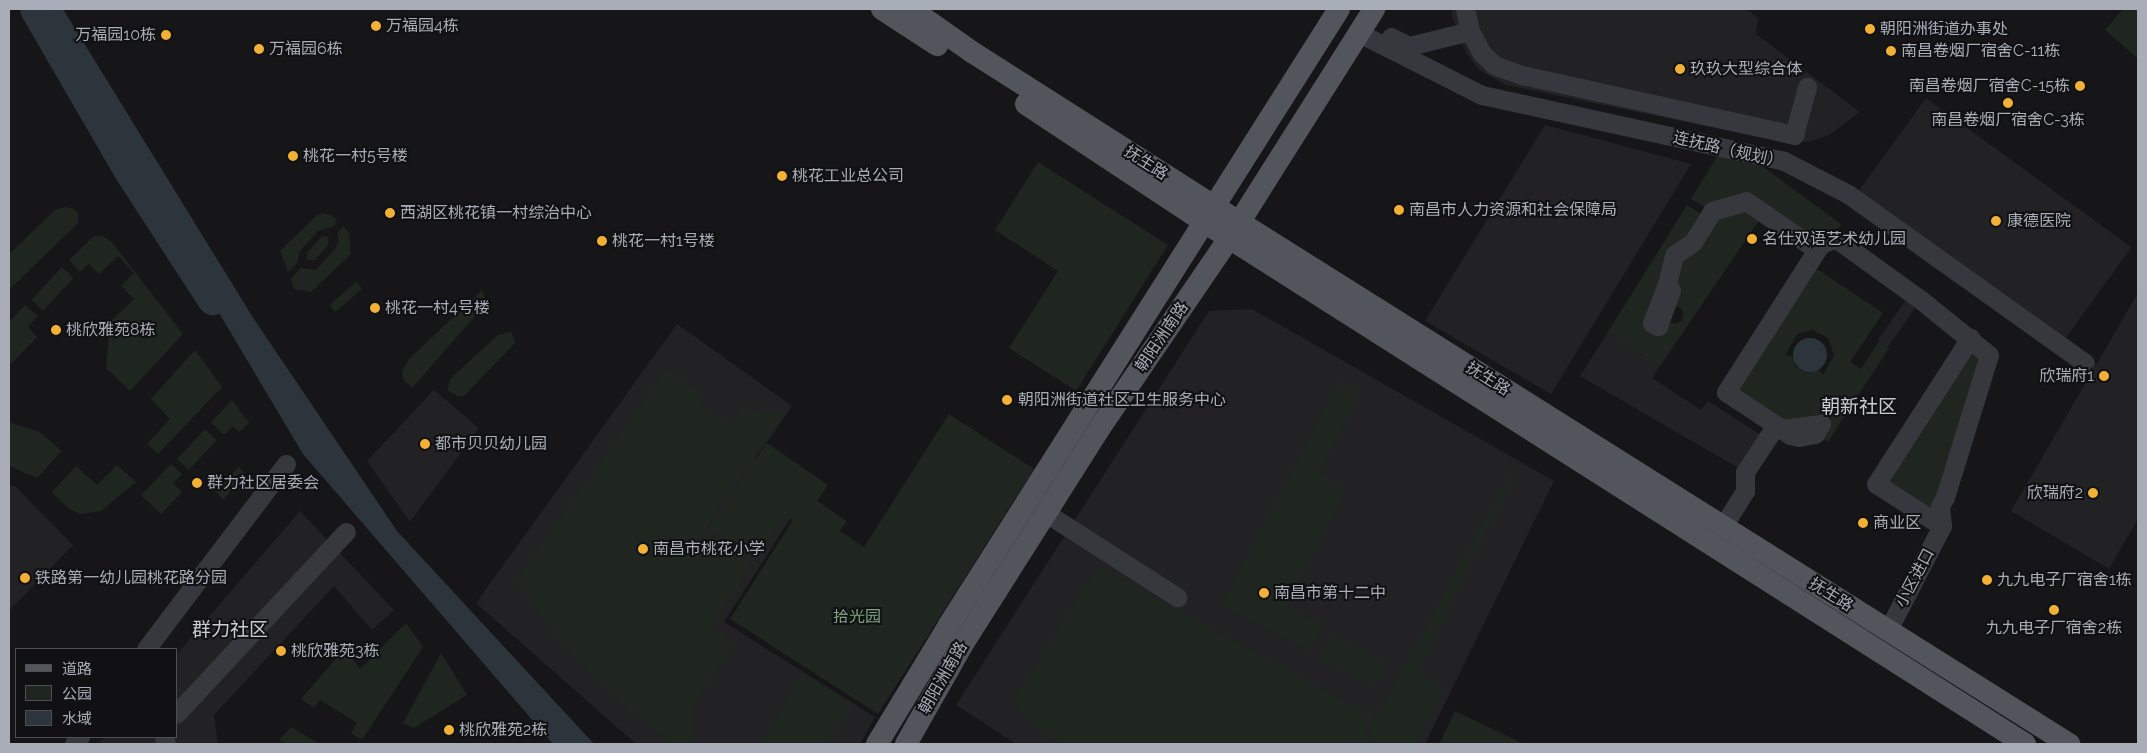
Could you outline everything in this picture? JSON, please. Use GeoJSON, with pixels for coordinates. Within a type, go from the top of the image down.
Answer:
{"type":"FeatureCollection","features":[{"type":"Feature","properties":{"kind":"main road","name":"抚生路"},"geometry":{"type":"LineString","coordinates":[[882,9],[1235,230],[1723,526],[2069,744]]}},
{"type":"Feature","properties":{"kind":"main road","name":"抚生路"},"geometry":{"type":"LineString","coordinates":[[911,9],[1209,214]]}},
{"type":"Feature","properties":{"kind":"main road","name":"朝阳洲南路"},"geometry":{"type":"LineString","coordinates":[[877,744],[955,616],[1339,9]]}},
{"type":"Feature","properties":{"kind":"main road","name":"朝阳洲南路"},"geometry":{"type":"LineString","coordinates":[[906,744],[964,642],[1099,429],[1235,230],[1366,22]]}},
{"type":"Feature","properties":{"kind":"main road","name":"抚生路"},"geometry":{"type":"LineString","coordinates":[[1235,230],[2025,744]]}},
{"type":"Feature","properties":{"kind":"street"},"geometry":{"type":"LineString","coordinates":[[1465,9],[1470,32],[1481,52],[1494,65],[1522,75],[1794,135],[1807,87]]}},
{"type":"Feature","properties":{"kind":"street"},"geometry":{"type":"LineString","coordinates":[[1366,22],[1409,46],[1470,32]]}},
{"type":"Feature","properties":{"kind":"street","name":"连抚路（规划）"},"geometry":{"type":"LineString","coordinates":[[1366,22],[1482,95],[1784,161],[1848,194],[2085,363]]}},
{"type":"Feature","properties":{"kind":"street"},"geometry":{"type":"LineString","coordinates":[[1667,284],[1674,255],[1693,242],[1712,211],[1746,201],[1817,250]]}},
{"type":"Feature","properties":{"kind":"street"},"geometry":{"type":"LineString","coordinates":[[1723,526],[1745,491],[1745,472],[1779,427],[1726,392],[1820,245],[1835,238],[1970,338],[1989,355],[1942,502],[1942,526]]}},
{"type":"Feature","properties":{"kind":"street"},"geometry":{"type":"LineString","coordinates":[[1942,526],[1876,484],[1970,338]]}},
{"type":"Feature","properties":{"kind":"street"},"geometry":{"type":"LineString","coordinates":[[147,648],[286,464]]}},
{"type":"Feature","properties":{"kind":"street"},"geometry":{"type":"LineString","coordinates":[[1046,513],[1177,597]]}},
{"type":"Feature","properties":{"kind":"street","name":"小区进口"},"geometry":{"type":"LineString","coordinates":[[1888,630],[1942,526]]}},
{"type":"Feature","properties":{"kind":"street"},"geometry":{"type":"LineString","coordinates":[[178,712],[346,532]]}},
{"type":"Feature","properties":{"kind":"shaded area"},"geometry":{"type":"Polygon","coordinates":[[[1452,9],[1746,9],[1758,18],[1756,34],[1860,112],[1829,135],[1812,141],[1788,143],[1506,85],[1479,70],[1466,52],[1452,17],[1452,9]]]}},
{"type":"Feature","properties":{"kind":"shaded area","name":"康德医院"},"geometry":{"type":"Polygon","coordinates":[[[1926,98],[2131,247],[2063,342],[1857,193],[1926,98]]]}},
{"type":"Feature","properties":{"kind":"shaded area"},"geometry":{"type":"Polygon","coordinates":[[[1545,125],[1691,164],[1551,394],[1425,321],[1545,125]]]}},
{"type":"Feature","properties":{"kind":"shaded area"},"geometry":{"type":"Polygon","coordinates":[[[1911,293],[1921,300],[1888,347],[1878,341],[1911,293]]]}},
{"type":"Feature","properties":{"kind":"shaded area"},"geometry":{"type":"Polygon","coordinates":[[[2138,293],[2138,519],[2109,569],[2011,511],[2138,293]]]}},
{"type":"Feature","properties":{"kind":"shaded area","name":"南昌市第十二中"},"geometry":{"type":"Polygon","coordinates":[[[1252,309],[1554,481],[1425,744],[1016,744],[956,705],[1209,311],[1252,309]]]}},
{"type":"Feature","properties":{"kind":"shaded area","name":"南昌市桃花小学"},"geometry":{"type":"Polygon","coordinates":[[[677,324],[792,406],[755,459],[806,494],[724,622],[875,717],[860,744],[636,744],[476,603],[677,324]]]}},
{"type":"Feature","properties":{"kind":"shaded area"},"geometry":{"type":"Polygon","coordinates":[[[1608,332],[1660,366],[1652,378],[1701,410],[1708,401],[1767,439],[1745,472],[1580,376],[1608,332]]]}},
{"type":"Feature","properties":{"kind":"shaded area","name":"都市贝贝幼儿园"},"geometry":{"type":"Polygon","coordinates":[[[434,390],[479,428],[410,522],[367,461],[434,390]]]}},
{"type":"Feature","properties":{"kind":"shaded area","name":"铁路第一幼儿园桃花路分园"},"geometry":{"type":"Polygon","coordinates":[[[9,485],[15,486],[73,545],[9,611],[9,485]]]}},
{"type":"Feature","properties":{"kind":"shaded area"},"geometry":{"type":"Polygon","coordinates":[[[300,511],[394,610],[372,630],[334,586],[214,715],[218,744],[99,744],[104,738],[178,738],[178,653],[300,511]]]}},
{"type":"Feature","properties":{"kind":"green space"},"geometry":{"type":"Polygon","coordinates":[[[2123,9],[2138,9],[2138,59],[2105,30],[2123,9]]]}},
{"type":"Feature","properties":{"kind":"green space"},"geometry":{"type":"Polygon","coordinates":[[[1727,140],[1842,225],[1820,245],[1808,263],[1883,313],[1850,362],[1861,369],[1879,341],[1889,348],[1828,442],[1786,423],[1730,386],[1807,251],[1760,219],[1660,366],[1608,332],[1687,205],[1707,218],[1712,211],[1691,199],[1727,140]],[[1666,304],[1661,319],[1675,324],[1681,321],[1684,315],[1681,308],[1666,304]],[[1812,330],[1797,334],[1785,356],[1792,356],[1796,367],[1807,373],[1819,370],[1823,375],[1834,355],[1828,338],[1812,330]]]}},
{"type":"Feature","properties":{"kind":"green space"},"geometry":{"type":"Polygon","coordinates":[[[1038,162],[1168,245],[1076,391],[1009,348],[1058,271],[995,230],[1038,162]]]}},
{"type":"Feature","properties":{"kind":"green space"},"geometry":{"type":"Polygon","coordinates":[[[65,207],[72,208],[78,213],[78,223],[9,290],[9,254],[55,210],[65,207]]]}},
{"type":"Feature","properties":{"kind":"green space"},"geometry":{"type":"Polygon","coordinates":[[[322,213],[337,219],[334,226],[318,231],[300,251],[297,263],[288,272],[280,251],[315,217],[322,213]]]}},
{"type":"Feature","properties":{"kind":"green space"},"geometry":{"type":"Polygon","coordinates":[[[343,226],[349,233],[351,254],[311,292],[294,289],[291,278],[301,268],[316,270],[335,249],[339,240],[337,234],[343,226]]]}},
{"type":"Feature","properties":{"kind":"green space"},"geometry":{"type":"Polygon","coordinates":[[[94,236],[102,236],[111,241],[183,334],[130,391],[106,368],[110,322],[134,299],[121,286],[134,273],[118,256],[99,274],[89,264],[80,272],[69,260],[94,236]]]}},
{"type":"Feature","properties":{"kind":"green space"},"geometry":{"type":"Polygon","coordinates":[[[326,236],[329,238],[328,245],[315,260],[307,260],[307,253],[321,237],[326,236]]]}},
{"type":"Feature","properties":{"kind":"green space"},"geometry":{"type":"Polygon","coordinates":[[[62,267],[74,278],[43,311],[31,300],[62,267]]]}},
{"type":"Feature","properties":{"kind":"green space"},"geometry":{"type":"Polygon","coordinates":[[[356,282],[362,289],[335,312],[330,305],[356,282]]]}},
{"type":"Feature","properties":{"kind":"green space"},"geometry":{"type":"Polygon","coordinates":[[[482,290],[486,300],[484,306],[412,388],[403,380],[402,371],[409,359],[482,290]]]}},
{"type":"Feature","properties":{"kind":"green space"},"geometry":{"type":"Polygon","coordinates":[[[25,305],[38,316],[28,327],[37,337],[11,364],[9,362],[9,322],[25,305]]]}},
{"type":"Feature","properties":{"kind":"green space"},"geometry":{"type":"Polygon","coordinates":[[[511,332],[516,342],[464,396],[457,396],[447,390],[450,379],[498,335],[511,332]]]}},
{"type":"Feature","properties":{"kind":"green space"},"geometry":{"type":"Polygon","coordinates":[[[1974,341],[1989,355],[1934,512],[1884,489],[1974,341]]]}},
{"type":"Feature","properties":{"kind":"green space"},"geometry":{"type":"Polygon","coordinates":[[[195,350],[222,387],[158,454],[147,444],[170,419],[151,399],[195,350]]]}},
{"type":"Feature","properties":{"kind":"green space"},"geometry":{"type":"Polygon","coordinates":[[[667,368],[705,395],[700,402],[731,426],[742,409],[752,408],[762,414],[787,410],[704,530],[753,564],[712,627],[734,644],[693,708],[693,744],[671,744],[632,711],[576,660],[514,582],[667,368]]]}},
{"type":"Feature","properties":{"kind":"green space"},"geometry":{"type":"Polygon","coordinates":[[[1340,379],[1362,391],[1320,472],[1348,488],[1287,606],[1324,625],[1310,652],[1221,605],[1340,379]]]}},
{"type":"Feature","properties":{"kind":"green space"},"geometry":{"type":"Polygon","coordinates":[[[232,400],[249,423],[239,432],[233,426],[224,435],[211,422],[232,400]]]}},
{"type":"Feature","properties":{"kind":"green space","name":"拾光园"},"geometry":{"type":"Polygon","coordinates":[[[949,414],[1034,469],[878,714],[730,619],[793,520],[786,516],[754,561],[708,529],[767,443],[828,485],[817,501],[847,521],[840,531],[864,547],[949,414]]]}},
{"type":"Feature","properties":{"kind":"green space"},"geometry":{"type":"Polygon","coordinates":[[[9,422],[40,432],[62,451],[37,478],[9,466],[9,422]]]}},
{"type":"Feature","properties":{"kind":"green space"},"geometry":{"type":"Polygon","coordinates":[[[205,429],[217,440],[189,470],[177,459],[205,429]]]}},
{"type":"Feature","properties":{"kind":"green space"},"geometry":{"type":"Polygon","coordinates":[[[171,464],[182,474],[173,483],[182,492],[161,514],[141,495],[171,464]]]}},
{"type":"Feature","properties":{"kind":"green space"},"geometry":{"type":"Polygon","coordinates":[[[117,465],[136,482],[101,511],[80,514],[69,509],[52,492],[76,466],[97,485],[117,465]]]}},
{"type":"Feature","properties":{"kind":"green space"},"geometry":{"type":"Polygon","coordinates":[[[1514,465],[1519,467],[1418,673],[1445,689],[1418,744],[1372,744],[1370,728],[1514,465]]]}},
{"type":"Feature","properties":{"kind":"green space"},"geometry":{"type":"Polygon","coordinates":[[[239,467],[245,474],[223,500],[215,491],[239,467]]]}},
{"type":"Feature","properties":{"kind":"green space"},"geometry":{"type":"Polygon","coordinates":[[[1098,566],[1374,717],[1365,731],[1368,744],[1063,744],[1031,725],[1019,712],[1014,697],[1098,566]]]}},
{"type":"Feature","properties":{"kind":"green space"},"geometry":{"type":"Polygon","coordinates":[[[406,623],[423,647],[362,740],[351,733],[357,723],[320,700],[314,708],[301,699],[345,648],[360,669],[406,623]]]}},
{"type":"Feature","properties":{"kind":"green space"},"geometry":{"type":"Polygon","coordinates":[[[1332,635],[1387,663],[1375,686],[1320,658],[1332,635]]]}},
{"type":"Feature","properties":{"kind":"green space"},"geometry":{"type":"Polygon","coordinates":[[[441,653],[467,695],[414,728],[403,723],[441,653]]]}},
{"type":"Feature","properties":{"kind":"green space"},"geometry":{"type":"Polygon","coordinates":[[[802,674],[852,704],[828,744],[760,744],[802,674]]]}},
{"type":"Feature","properties":{"kind":"green space"},"geometry":{"type":"Polygon","coordinates":[[[1455,711],[1524,744],[1439,744],[1455,711]]]}},
{"type":"Feature","properties":{"kind":"green space"},"geometry":{"type":"Polygon","coordinates":[[[291,727],[320,744],[286,744],[279,740],[291,727]]]}},
{"type":"Feature","properties":{"kind":"water"},"geometry":{"type":"Polygon","coordinates":[[[38,9],[63,9],[252,316],[397,531],[594,744],[553,744],[303,454],[38,9]]]}},
{"type":"Feature","properties":{"kind":"water"},"geometry":{"type":"Polygon","coordinates":[[[1810,338],[1822,343],[1827,355],[1822,367],[1810,372],[1798,367],[1793,355],[1798,343],[1810,338]]]}},
{"type":"Feature","properties":{"kind":"waterway"},"geometry":{"type":"LineString","coordinates":[[36,9],[130,171],[213,299]]}},
{"type":"Feature","properties":{"kind":"place","name":"万福园4栋"},"geometry":{"type":"Point","coordinates":[376,26]}},
{"type":"Feature","properties":{"kind":"place","name":"朝阳洲街道办事处"},"geometry":{"type":"Point","coordinates":[1870,29]}},
{"type":"Feature","properties":{"kind":"place","name":"万福园10栋"},"geometry":{"type":"Point","coordinates":[166,35]}},
{"type":"Feature","properties":{"kind":"place","name":"万福园6栋"},"geometry":{"type":"Point","coordinates":[259,49]}},
{"type":"Feature","properties":{"kind":"place","name":"南昌卷烟厂宿舍C-11栋"},"geometry":{"type":"Point","coordinates":[1891,51]}},
{"type":"Feature","properties":{"kind":"place","name":"玖玖大型综合体"},"geometry":{"type":"Point","coordinates":[1680,69]}},
{"type":"Feature","properties":{"kind":"place","name":"南昌卷烟厂宿舍C-15栋"},"geometry":{"type":"Point","coordinates":[2080,86]}},
{"type":"Feature","properties":{"kind":"place","name":"南昌卷烟厂宿舍C-3栋"},"geometry":{"type":"Point","coordinates":[2008,103]}},
{"type":"Feature","properties":{"kind":"place","name":"桃花一村5号楼"},"geometry":{"type":"Point","coordinates":[293,156]}},
{"type":"Feature","properties":{"kind":"place","name":"桃花工业总公司"},"geometry":{"type":"Point","coordinates":[782,176]}},
{"type":"Feature","properties":{"kind":"place","name":"南昌市人力资源和社会保障局"},"geometry":{"type":"Point","coordinates":[1399,210]}},
{"type":"Feature","properties":{"kind":"place","name":"西湖区桃花镇一村综治中心"},"geometry":{"type":"Point","coordinates":[390,213]}},
{"type":"Feature","properties":{"kind":"place","name":"康德医院"},"geometry":{"type":"Point","coordinates":[1996,221]}},
{"type":"Feature","properties":{"kind":"place","name":"名仕双语艺术幼儿园"},"geometry":{"type":"Point","coordinates":[1752,239]}},
{"type":"Feature","properties":{"kind":"place","name":"桃花一村1号楼"},"geometry":{"type":"Point","coordinates":[602,241]}},
{"type":"Feature","properties":{"kind":"place","name":"桃花一村4号楼"},"geometry":{"type":"Point","coordinates":[375,308]}},
{"type":"Feature","properties":{"kind":"place","name":"桃欣雅苑8栋"},"geometry":{"type":"Point","coordinates":[56,330]}},
{"type":"Feature","properties":{"kind":"place","name":"欣瑞府1"},"geometry":{"type":"Point","coordinates":[2104,376]}},
{"type":"Feature","properties":{"kind":"place","name":"朝阳洲街道社区卫生服务中心"},"geometry":{"type":"Point","coordinates":[1007,400]}},
{"type":"Feature","properties":{"kind":"place","name":"都市贝贝幼儿园"},"geometry":{"type":"Point","coordinates":[425,444]}},
{"type":"Feature","properties":{"kind":"place","name":"群力社区居委会"},"geometry":{"type":"Point","coordinates":[197,483]}},
{"type":"Feature","properties":{"kind":"place","name":"欣瑞府2"},"geometry":{"type":"Point","coordinates":[2093,493]}},
{"type":"Feature","properties":{"kind":"place","name":"商业区"},"geometry":{"type":"Point","coordinates":[1863,523]}},
{"type":"Feature","properties":{"kind":"place","name":"南昌市桃花小学"},"geometry":{"type":"Point","coordinates":[643,549]}},
{"type":"Feature","properties":{"kind":"place","name":"铁路第一幼儿园桃花路分园"},"geometry":{"type":"Point","coordinates":[25,578]}},
{"type":"Feature","properties":{"kind":"place","name":"九九电子厂宿舍1栋"},"geometry":{"type":"Point","coordinates":[1987,580]}},
{"type":"Feature","properties":{"kind":"place","name":"南昌市第十二中"},"geometry":{"type":"Point","coordinates":[1264,593]}},
{"type":"Feature","properties":{"kind":"place","name":"九九电子厂宿舍2栋"},"geometry":{"type":"Point","coordinates":[2054,610]}},
{"type":"Feature","properties":{"kind":"place","name":"桃欣雅苑3栋"},"geometry":{"type":"Point","coordinates":[281,651]}},
{"type":"Feature","properties":{"kind":"place","name":"桃欣雅苑2栋"},"geometry":{"type":"Point","coordinates":[449,730]}},
{"type":"Feature","properties":{"kind":"district","name":"朝新社区"},"geometry":{"type":"Point","coordinates":[1859,407]}},
{"type":"Feature","properties":{"kind":"district","name":"群力社区"},"geometry":{"type":"Point","coordinates":[230,630]}}]}
